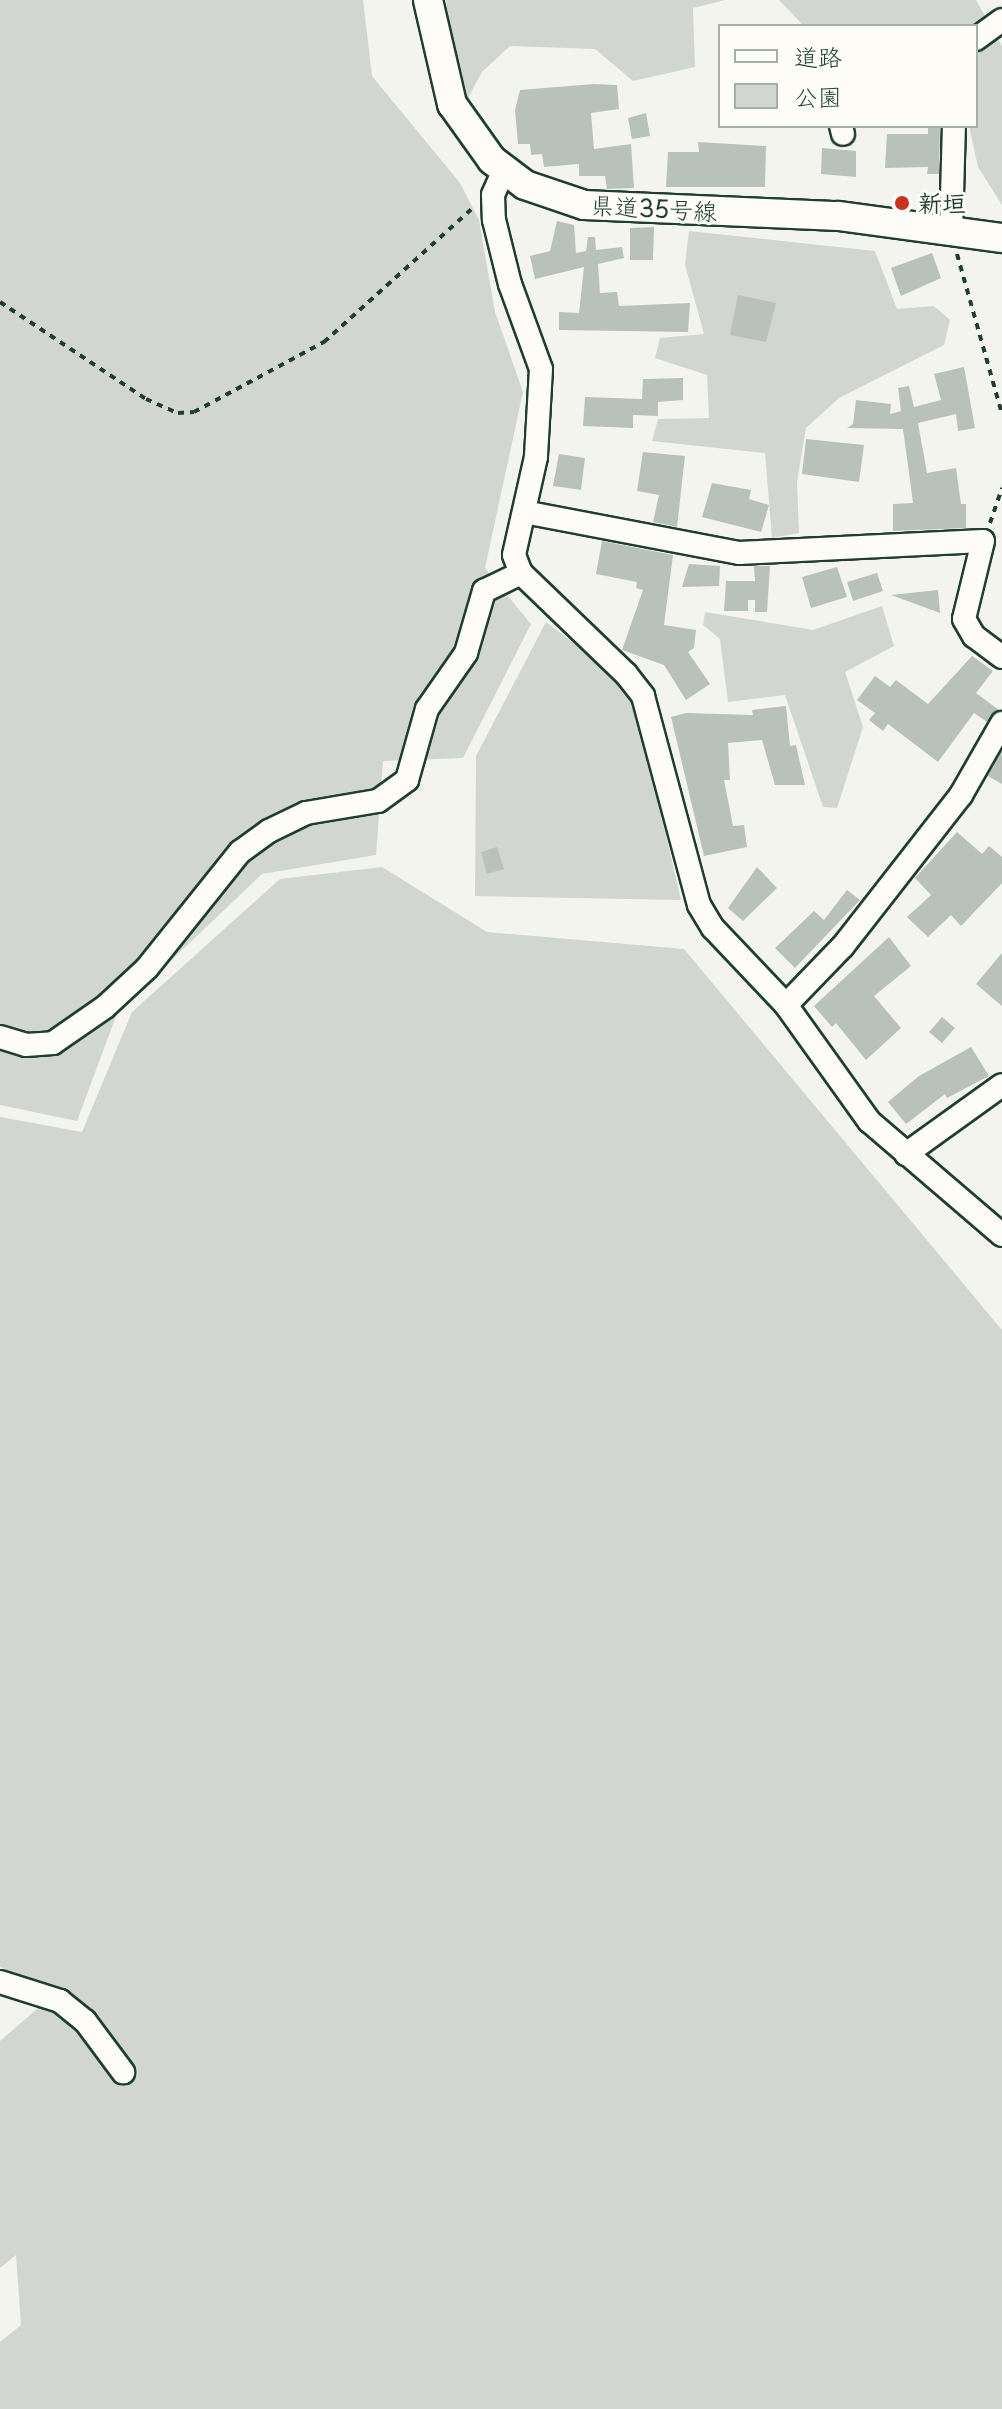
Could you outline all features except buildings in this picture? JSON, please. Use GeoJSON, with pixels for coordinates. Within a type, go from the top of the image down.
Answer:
{"type":"FeatureCollection","features":[{"type":"Feature","properties":{"kind":"main road","name":"県道35号線"},"geometry":{"type":"LineString","coordinates":[[428,0],[452,104],[499,183],[525,185],[584,205],[839,216],[953,237],[1002,238]]}},
{"type":"Feature","properties":{"kind":"street"},"geometry":{"type":"LineString","coordinates":[[978,38],[1002,20]]}},
{"type":"Feature","properties":{"kind":"street"},"geometry":{"type":"LineString","coordinates":[[953,237],[954,128]]}},
{"type":"Feature","properties":{"kind":"street"},"geometry":{"type":"LineString","coordinates":[[499,183],[510,284],[541,369],[536,457],[514,555],[521,573],[626,674],[643,696],[699,905],[713,928],[786,1005],[848,1096],[906,1154],[1002,1235]]}},
{"type":"Feature","properties":{"kind":"street"},"geometry":{"type":"LineString","coordinates":[[524,512],[739,553],[983,541],[964,619],[974,636],[1002,657]]}},
{"type":"Feature","properties":{"kind":"street"},"geometry":{"type":"LineString","coordinates":[[0,1037],[26,1045],[53,1043],[105,1007],[147,968],[240,852],[269,831],[306,813],[378,801],[407,780],[427,709],[466,653],[484,591],[521,573]]}},
{"type":"Feature","properties":{"kind":"street"},"geometry":{"type":"LineString","coordinates":[[786,1005],[843,946],[961,795],[1002,723]]}},
{"type":"Feature","properties":{"kind":"street"},"geometry":{"type":"LineString","coordinates":[[906,1154],[1002,1085]]}},
{"type":"Feature","properties":{"kind":"street"},"geometry":{"type":"LineString","coordinates":[[0,1982],[60,2001],[85,2021],[123,2072]]}},
{"type":"Feature","properties":{"kind":"path"},"geometry":{"type":"LineString","coordinates":[[0,302],[146,399],[178,413],[194,412],[324,342],[499,183]]}},
{"type":"Feature","properties":{"kind":"path"},"geometry":{"type":"LineString","coordinates":[[953,237],[1002,414]]}},
{"type":"Feature","properties":{"kind":"path"},"geometry":{"type":"LineString","coordinates":[[983,541],[1002,488]]}},
{"type":"Feature","properties":{"kind":"green space"},"geometry":{"type":"Polygon","coordinates":[[[0,0],[363,0],[372,76],[460,183],[479,220],[495,312],[523,392],[485,568],[531,624],[463,758],[383,761],[376,855],[262,874],[118,1011],[77,1121],[0,1105],[0,0]]]}},
{"type":"Feature","properties":{"kind":"green space"},"geometry":{"type":"Polygon","coordinates":[[[446,0],[725,0],[693,8],[695,67],[633,81],[595,49],[510,46],[482,72],[467,100],[456,80],[446,0]]]}},
{"type":"Feature","properties":{"kind":"green space"},"geometry":{"type":"Polygon","coordinates":[[[779,0],[976,0],[1002,46],[1002,205],[978,167],[969,128],[978,128],[978,24],[802,24],[779,0]]]}},
{"type":"Feature","properties":{"kind":"green space"},"geometry":{"type":"Polygon","coordinates":[[[689,231],[875,251],[897,309],[934,306],[950,320],[944,345],[839,398],[806,428],[797,482],[799,533],[772,538],[765,453],[652,441],[658,419],[709,418],[707,375],[655,358],[660,338],[704,334],[685,265],[689,231]]]}},
{"type":"Feature","properties":{"kind":"green space"},"geometry":{"type":"Polygon","coordinates":[[[882,606],[894,646],[845,672],[863,727],[837,808],[823,807],[785,695],[728,702],[720,639],[703,625],[705,612],[813,630],[882,606]]]}},
{"type":"Feature","properties":{"kind":"green space"},"geometry":{"type":"Polygon","coordinates":[[[546,622],[604,666],[637,711],[681,900],[475,896],[476,756],[546,622]]]}},
{"type":"Feature","properties":{"kind":"green space"},"geometry":{"type":"Polygon","coordinates":[[[382,867],[487,932],[684,949],[1002,1330],[1002,2409],[0,2409],[0,2342],[21,2325],[16,2255],[0,2268],[0,2041],[37,2009],[38,1991],[28,1978],[0,1967],[0,1117],[82,1132],[132,1012],[280,879],[382,867]]]}},
{"type":"Feature","properties":{"kind":"place","name":"新垣"},"geometry":{"type":"Point","coordinates":[902,203]}}]}
